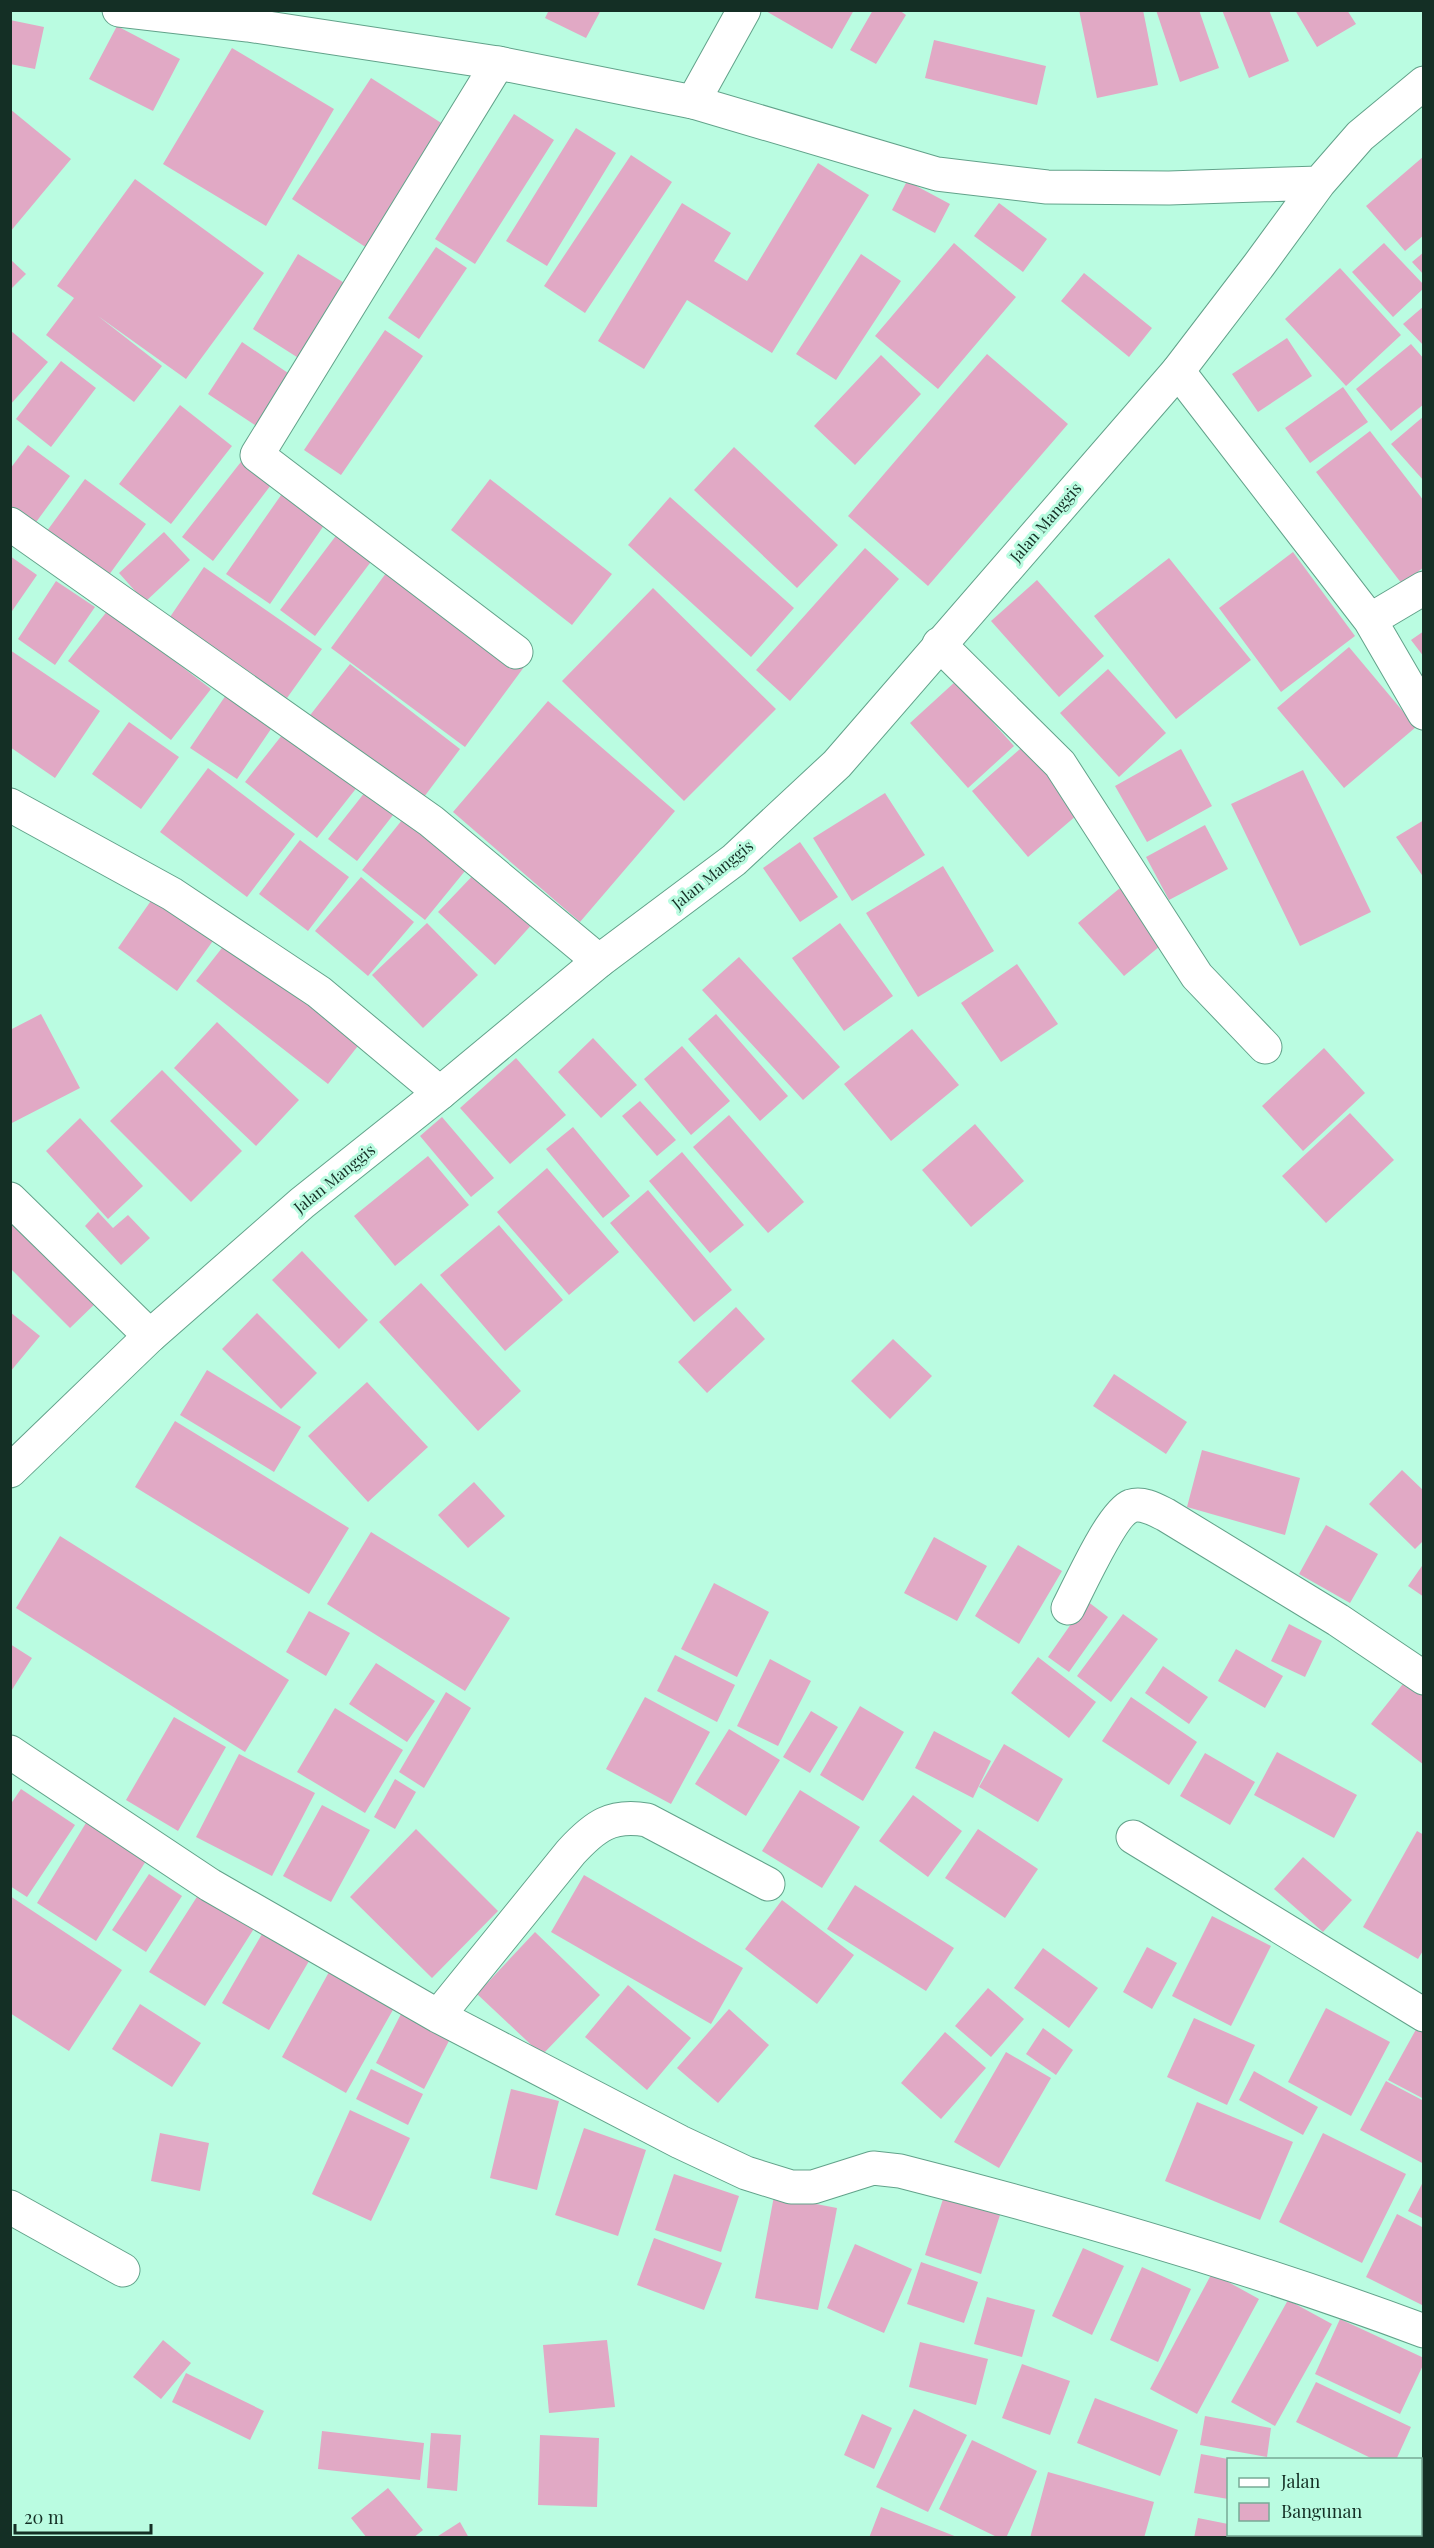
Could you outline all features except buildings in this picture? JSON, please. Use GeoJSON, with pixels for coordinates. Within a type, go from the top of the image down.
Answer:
{"type":"FeatureCollection","features":[{"type":"Feature","properties":{"kind":"street"},"geometry":{"type":"LineString","coordinates":[[693,102],[744,10]]}},
{"type":"Feature","properties":{"kind":"street"},"geometry":{"type":"LineString","coordinates":[[140,12],[364,41],[498,63],[693,102],[937,174],[1047,187],[1169,188],[1319,183]]}},
{"type":"Feature","properties":{"kind":"street"},"geometry":{"type":"LineString","coordinates":[[498,63],[257,454],[516,652]]}},
{"type":"Feature","properties":{"kind":"street","name":"Jalan Manggis"},"geometry":{"type":"LineString","coordinates":[[10,1471],[150,1336],[302,1203],[440,1093],[599,961],[734,860],[828,772],[1178,370],[1319,183],[1360,136],[1424,83]]}},
{"type":"Feature","properties":{"kind":"street"},"geometry":{"type":"LineString","coordinates":[[1178,370],[1370,620],[1424,713]]}},
{"type":"Feature","properties":{"kind":"street"},"geometry":{"type":"LineString","coordinates":[[10,524],[430,821],[599,961]]}},
{"type":"Feature","properties":{"kind":"street"},"geometry":{"type":"LineString","coordinates":[[1370,620],[1424,588]]}},
{"type":"Feature","properties":{"kind":"street"},"geometry":{"type":"LineString","coordinates":[[939,644],[1060,764],[1197,976],[1265,1047]]}},
{"type":"Feature","properties":{"kind":"street"},"geometry":{"type":"LineString","coordinates":[[10,806],[182,901],[319,992],[440,1093]]}},
{"type":"Feature","properties":{"kind":"street"},"geometry":{"type":"LineString","coordinates":[[10,1199],[150,1336]]}},
{"type":"Feature","properties":{"kind":"street"},"geometry":{"type":"LineString","coordinates":[[1068,1608],[1112,1524],[1122,1511],[1133,1505],[1149,1507],[1166,1515],[1338,1620],[1424,1678]]}},
{"type":"Feature","properties":{"kind":"street"},"geometry":{"type":"LineString","coordinates":[[10,1752],[210,1885],[438,2016],[680,2142],[766,2181],[790,2187],[813,2187],[873,2168],[900,2171],[1173,2246],[1349,2303],[1424,2331]]}},
{"type":"Feature","properties":{"kind":"street"},"geometry":{"type":"LineString","coordinates":[[438,2016],[571,1852],[587,1834],[608,1821],[629,1817],[647,1820],[768,1884]]}},
{"type":"Feature","properties":{"kind":"street"},"geometry":{"type":"LineString","coordinates":[[1133,1837],[1424,2015]]}},
{"type":"Feature","properties":{"kind":"street"},"geometry":{"type":"LineString","coordinates":[[10,2206],[123,2270]]}}]}
